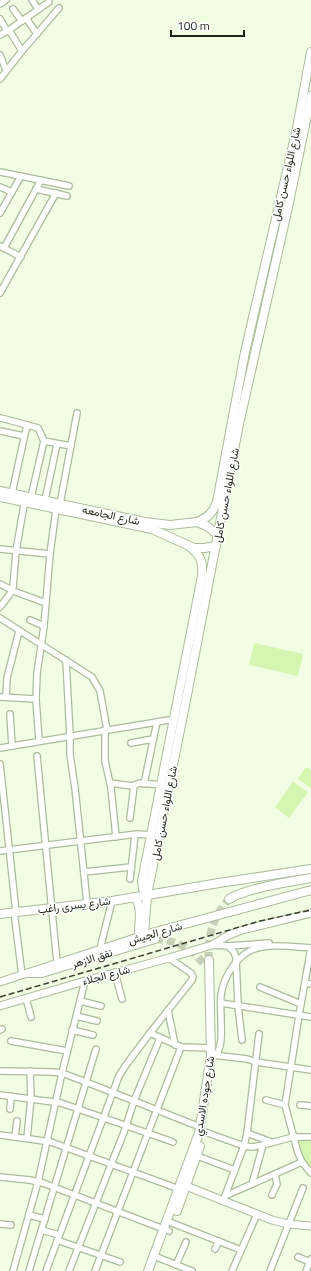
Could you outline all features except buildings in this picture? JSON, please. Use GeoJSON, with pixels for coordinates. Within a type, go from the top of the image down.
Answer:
{"type":"FeatureCollection","features":[{"type":"Feature","properties":{"kind":"main road","name":"شارع اللواء حسن كامل"},"geometry":{"type":"LineString","coordinates":[[142,936],[147,895],[183,696],[216,546],[254,354],[287,212],[301,128],[311,52]]}},
{"type":"Feature","properties":{"kind":"main road","name":"شارع اللواء حسن كامل"},"geometry":{"type":"LineString","coordinates":[[197,522],[210,515],[217,502],[245,352],[277,210],[311,96]]}},
{"type":"Feature","properties":{"kind":"main road"},"geometry":{"type":"LineString","coordinates":[[277,210],[287,212]]}},
{"type":"Feature","properties":{"kind":"main road"},"geometry":{"type":"LineString","coordinates":[[245,352],[254,354]]}},
{"type":"Feature","properties":{"kind":"main road","name":"شارع الجامعه"},"geometry":{"type":"LineString","coordinates":[[0,491],[12,493],[27,499],[161,528],[197,522]]}},
{"type":"Feature","properties":{"kind":"main road","name":"شارع الجامعه"},"geometry":{"type":"LineString","coordinates":[[0,497],[45,500],[58,506]]}},
{"type":"Feature","properties":{"kind":"main road"},"geometry":{"type":"LineString","coordinates":[[197,522],[207,526],[218,535]]}},
{"type":"Feature","properties":{"kind":"main road"},"geometry":{"type":"LineString","coordinates":[[176,540],[174,537],[174,530],[179,524]]}},
{"type":"Feature","properties":{"kind":"main road","name":"شارع الجامعه"},"geometry":{"type":"LineString","coordinates":[[161,528],[176,540],[189,546],[200,548],[216,546]]}},
{"type":"Feature","properties":{"kind":"main road","name":"شارع اللواء حسن كامل"},"geometry":{"type":"LineString","coordinates":[[147,895],[143,889],[142,881],[162,786],[173,749],[175,719],[183,696],[202,570],[200,557],[189,546]]}},
{"type":"Feature","properties":{"kind":"main road"},"geometry":{"type":"LineString","coordinates":[[147,895],[311,869]]}},
{"type":"Feature","properties":{"kind":"main road"},"geometry":{"type":"LineString","coordinates":[[311,878],[250,891],[234,896],[232,900],[311,883]]}},
{"type":"Feature","properties":{"kind":"main road","name":"شارع الجيش"},"geometry":{"type":"LineString","coordinates":[[142,936],[311,890]]}},
{"type":"Feature","properties":{"kind":"main road","name":"شارع يسرى راغب"},"geometry":{"type":"LineString","coordinates":[[0,914],[112,901],[147,895]]}},
{"type":"Feature","properties":{"kind":"main road"},"geometry":{"type":"LineString","coordinates":[[134,897],[140,908],[142,936]]}},
{"type":"Feature","properties":{"kind":"main road","name":"نفق الازهر"},"geometry":{"type":"LineString","coordinates":[[25,974],[42,973],[155,939]]}},
{"type":"Feature","properties":{"kind":"main road","name":"شارع جوده الاسدي"},"geometry":{"type":"LineString","coordinates":[[182,1188],[197,1156],[202,1130],[212,1053],[212,988],[209,961]]}},
{"type":"Feature","properties":{"kind":"main road","name":"شارع جوده الاسدي"},"geometry":{"type":"LineString","coordinates":[[148,1271],[156,1257],[168,1228],[202,1130]]}},
{"type":"Feature","properties":{"kind":"main road","name":"شارع جوده الاسدي"},"geometry":{"type":"LineString","coordinates":[[153,1271],[156,1257]]}},
{"type":"Feature","properties":{"kind":"street"},"geometry":{"type":"LineString","coordinates":[[0,4],[6,0]]}},
{"type":"Feature","properties":{"kind":"street"},"geometry":{"type":"LineString","coordinates":[[32,0],[38,9]]}},
{"type":"Feature","properties":{"kind":"street"},"geometry":{"type":"LineString","coordinates":[[0,35],[49,2]]}},
{"type":"Feature","properties":{"kind":"street"},"geometry":{"type":"LineString","coordinates":[[0,79],[59,8]]}},
{"type":"Feature","properties":{"kind":"street"},"geometry":{"type":"LineString","coordinates":[[13,9],[37,34]]}},
{"type":"Feature","properties":{"kind":"street"},"geometry":{"type":"LineString","coordinates":[[0,19],[22,51]]}},
{"type":"Feature","properties":{"kind":"street"},"geometry":{"type":"LineString","coordinates":[[0,55],[6,70]]}},
{"type":"Feature","properties":{"kind":"street"},"geometry":{"type":"LineString","coordinates":[[0,172],[69,186]]}},
{"type":"Feature","properties":{"kind":"street"},"geometry":{"type":"LineString","coordinates":[[0,213],[21,176]]}},
{"type":"Feature","properties":{"kind":"street"},"geometry":{"type":"LineString","coordinates":[[20,257],[2,247],[41,180]]}},
{"type":"Feature","properties":{"kind":"street"},"geometry":{"type":"LineString","coordinates":[[0,187],[12,192]]}},
{"type":"Feature","properties":{"kind":"street"},"geometry":{"type":"LineString","coordinates":[[36,189],[67,196]]}},
{"type":"Feature","properties":{"kind":"street"},"geometry":{"type":"LineString","coordinates":[[0,293],[2,283],[20,257],[56,194]]}},
{"type":"Feature","properties":{"kind":"street"},"geometry":{"type":"LineString","coordinates":[[39,741],[36,699],[37,673],[44,626],[50,554],[77,413]]}},
{"type":"Feature","properties":{"kind":"street"},"geometry":{"type":"LineString","coordinates":[[0,607],[12,590],[16,551],[27,499],[44,441],[39,429],[1,418]]}},
{"type":"Feature","properties":{"kind":"street"},"geometry":{"type":"LineString","coordinates":[[12,493],[27,425]]}},
{"type":"Feature","properties":{"kind":"street"},"geometry":{"type":"LineString","coordinates":[[0,431],[24,436]]}},
{"type":"Feature","properties":{"kind":"street"},"geometry":{"type":"LineString","coordinates":[[44,441],[71,446]]}},
{"type":"Feature","properties":{"kind":"street"},"geometry":{"type":"LineString","coordinates":[[45,500],[57,444]]}},
{"type":"Feature","properties":{"kind":"street"},"geometry":{"type":"LineString","coordinates":[[0,549],[50,554]]}},
{"type":"Feature","properties":{"kind":"street"},"geometry":{"type":"LineString","coordinates":[[0,584],[46,603]]}},
{"type":"Feature","properties":{"kind":"street"},"geometry":{"type":"LineString","coordinates":[[0,618],[88,673],[98,686],[106,730],[106,762],[116,837]]}},
{"type":"Feature","properties":{"kind":"street"},"geometry":{"type":"LineString","coordinates":[[30,620],[44,626]]}},
{"type":"Feature","properties":{"kind":"street"},"geometry":{"type":"LineString","coordinates":[[19,631],[3,697],[36,699]]}},
{"type":"Feature","properties":{"kind":"street"},"geometry":{"type":"LineString","coordinates":[[66,660],[70,755],[75,788],[87,903]]}},
{"type":"Feature","properties":{"kind":"street"},"geometry":{"type":"LineString","coordinates":[[10,714],[12,746]]}},
{"type":"Feature","properties":{"kind":"street"},"geometry":{"type":"LineString","coordinates":[[0,748],[175,719]]}},
{"type":"Feature","properties":{"kind":"street"},"geometry":{"type":"LineString","coordinates":[[144,784],[157,722]]}},
{"type":"Feature","properties":{"kind":"street"},"geometry":{"type":"LineString","coordinates":[[131,743],[153,739]]}},
{"type":"Feature","properties":{"kind":"street"},"geometry":{"type":"LineString","coordinates":[[36,756],[58,963]]}},
{"type":"Feature","properties":{"kind":"street"},"geometry":{"type":"LineString","coordinates":[[0,764],[3,820],[9,850],[15,912],[25,974]]}},
{"type":"Feature","properties":{"kind":"street"},"geometry":{"type":"LineString","coordinates":[[110,783],[134,786],[139,783],[162,786]]}},
{"type":"Feature","properties":{"kind":"street"},"geometry":{"type":"LineString","coordinates":[[130,818],[134,786]]}},
{"type":"Feature","properties":{"kind":"street"},"geometry":{"type":"LineString","coordinates":[[130,879],[135,835]]}},
{"type":"Feature","properties":{"kind":"street"},"geometry":{"type":"LineString","coordinates":[[0,851],[135,835],[152,835]]}},
{"type":"Feature","properties":{"kind":"street"},"geometry":{"type":"LineString","coordinates":[[84,872],[131,867]]}},
{"type":"Feature","properties":{"kind":"street"},"geometry":{"type":"LineString","coordinates":[[100,949],[112,901]]}},
{"type":"Feature","properties":{"kind":"street","name":"شارع الجلاء"},"geometry":{"type":"LineString","coordinates":[[0,1006],[212,945],[236,932],[311,913]]}},
{"type":"Feature","properties":{"kind":"street","name":"شارع الجيش"},"geometry":{"type":"LineString","coordinates":[[0,982],[142,936]]}},
{"type":"Feature","properties":{"kind":"street","name":"شارع الجلاء"},"geometry":{"type":"LineString","coordinates":[[212,945],[228,946],[267,943],[311,947]]}},
{"type":"Feature","properties":{"kind":"street"},"geometry":{"type":"LineString","coordinates":[[228,946],[234,952],[236,958],[235,964],[238,1006],[242,1040]]}},
{"type":"Feature","properties":{"kind":"street"},"geometry":{"type":"LineString","coordinates":[[235,964],[247,952],[262,947],[311,947],[285,1105],[298,1153],[302,1162],[311,1173]]}},
{"type":"Feature","properties":{"kind":"street"},"geometry":{"type":"LineString","coordinates":[[46,1271],[73,1195],[105,1117],[122,1070],[193,979],[191,973],[169,958]]}},
{"type":"Feature","properties":{"kind":"street","name":"شارع جوده الاسدي"},"geometry":{"type":"LineString","coordinates":[[212,1053],[220,1046],[221,1003],[224,985],[235,964]]}},
{"type":"Feature","properties":{"kind":"street"},"geometry":{"type":"LineString","coordinates":[[115,973],[122,999]]}},
{"type":"Feature","properties":{"kind":"street"},"geometry":{"type":"LineString","coordinates":[[13,1271],[38,1182],[57,1102],[67,1051],[85,981]]}},
{"type":"Feature","properties":{"kind":"street"},"geometry":{"type":"LineString","coordinates":[[305,983],[311,984]]}},
{"type":"Feature","properties":{"kind":"street"},"geometry":{"type":"LineString","coordinates":[[260,987],[301,1004]]}},
{"type":"Feature","properties":{"kind":"street"},"geometry":{"type":"LineString","coordinates":[[26,998],[31,1017]]}},
{"type":"Feature","properties":{"kind":"street"},"geometry":{"type":"LineString","coordinates":[[80,1001],[101,1006]]}},
{"type":"Feature","properties":{"kind":"street"},"geometry":{"type":"LineString","coordinates":[[221,1003],[311,1017]]}},
{"type":"Feature","properties":{"kind":"street"},"geometry":{"type":"LineString","coordinates":[[95,1271],[157,1110],[178,1046],[168,1010]]}},
{"type":"Feature","properties":{"kind":"street"},"geometry":{"type":"LineString","coordinates":[[76,1016],[97,1021]]}},
{"type":"Feature","properties":{"kind":"street"},"geometry":{"type":"LineString","coordinates":[[72,1030],[93,1035]]}},
{"type":"Feature","properties":{"kind":"street"},"geometry":{"type":"LineString","coordinates":[[150,1033],[178,1046],[247,1058],[256,1062],[311,1070]]}},
{"type":"Feature","properties":{"kind":"street"},"geometry":{"type":"LineString","coordinates":[[224,1199],[244,1146],[247,1133],[258,1034]]}},
{"type":"Feature","properties":{"kind":"street"},"geometry":{"type":"LineString","coordinates":[[69,1271],[134,1101],[160,1038]]}},
{"type":"Feature","properties":{"kind":"street"},"geometry":{"type":"LineString","coordinates":[[11,1042],[67,1051]]}},
{"type":"Feature","properties":{"kind":"street"},"geometry":{"type":"LineString","coordinates":[[29,1271],[96,1049]]}},
{"type":"Feature","properties":{"kind":"street"},"geometry":{"type":"LineString","coordinates":[[0,1071],[62,1073],[113,1092],[202,1130],[244,1146],[263,1146],[271,1142],[293,1137],[311,1137]]}},
{"type":"Feature","properties":{"kind":"street"},"geometry":{"type":"LineString","coordinates":[[27,1138],[31,1098],[30,1071]]}},
{"type":"Feature","properties":{"kind":"street"},"geometry":{"type":"LineString","coordinates":[[0,1095],[57,1102],[105,1117],[173,1142]]}},
{"type":"Feature","properties":{"kind":"street"},"geometry":{"type":"LineString","coordinates":[[10,1109],[11,1096]]}},
{"type":"Feature","properties":{"kind":"street"},"geometry":{"type":"LineString","coordinates":[[266,1100],[285,1105]]}},
{"type":"Feature","properties":{"kind":"street"},"geometry":{"type":"LineString","coordinates":[[300,1105],[311,1106]]}},
{"type":"Feature","properties":{"kind":"street"},"geometry":{"type":"LineString","coordinates":[[15,1137],[17,1121]]}},
{"type":"Feature","properties":{"kind":"street"},"geometry":{"type":"LineString","coordinates":[[247,1133],[271,1142]]}},
{"type":"Feature","properties":{"kind":"street"},"geometry":{"type":"LineString","coordinates":[[0,1136],[48,1141],[133,1172],[182,1188],[224,1199],[277,1222],[311,1226]]}},
{"type":"Feature","properties":{"kind":"street"},"geometry":{"type":"LineString","coordinates":[[252,1184],[263,1146]]}},
{"type":"Feature","properties":{"kind":"street"},"geometry":{"type":"LineString","coordinates":[[197,1156],[235,1170]]}},
{"type":"Feature","properties":{"kind":"street"},"geometry":{"type":"LineString","coordinates":[[224,1199],[252,1184],[302,1162]]}},
{"type":"Feature","properties":{"kind":"street"},"geometry":{"type":"LineString","coordinates":[[272,1195],[276,1184],[275,1174]]}},
{"type":"Feature","properties":{"kind":"street"},"geometry":{"type":"LineString","coordinates":[[0,1176],[38,1182],[118,1212],[168,1228],[219,1241],[241,1250]]}},
{"type":"Feature","properties":{"kind":"street"},"geometry":{"type":"LineString","coordinates":[[270,1271],[303,1188]]}},
{"type":"Feature","properties":{"kind":"street"},"geometry":{"type":"LineString","coordinates":[[232,1271],[256,1214]]}},
{"type":"Feature","properties":{"kind":"street"},"geometry":{"type":"LineString","coordinates":[[29,1215],[45,1219]]}},
{"type":"Feature","properties":{"kind":"street"},"geometry":{"type":"LineString","coordinates":[[0,1224],[11,1225]]}},
{"type":"Feature","properties":{"kind":"street"},"geometry":{"type":"LineString","coordinates":[[42,1230],[78,1247],[120,1262]]}},
{"type":"Feature","properties":{"kind":"street"},"geometry":{"type":"LineString","coordinates":[[215,1250],[219,1241]]}},
{"type":"Feature","properties":{"kind":"street"},"geometry":{"type":"LineString","coordinates":[[176,1265],[186,1242]]}},
{"type":"Feature","properties":{"kind":"street"},"geometry":{"type":"LineString","coordinates":[[156,1257],[192,1271]]}},
{"type":"Feature","properties":{"kind":"street"},"geometry":{"type":"LineString","coordinates":[[298,1257],[310,1260],[306,1271]]}},
{"type":"Feature","properties":{"kind":"green space"},"geometry":{"type":"Polygon","coordinates":[[[254,643],[303,654],[298,676],[249,665],[254,643]]]}},
{"type":"Feature","properties":{"kind":"green space"},"geometry":{"type":"Polygon","coordinates":[[[306,767],[311,770],[311,788],[298,779],[306,767]]]}},
{"type":"Feature","properties":{"kind":"green space"},"geometry":{"type":"Polygon","coordinates":[[[293,782],[308,792],[289,818],[275,807],[293,782]]]}},
{"type":"Feature","properties":{"kind":"green space"},"geometry":{"type":"Polygon","coordinates":[[[293,1137],[311,1137],[311,1172],[303,1163],[293,1137]]]}},
{"type":"Feature","properties":{"kind":"tunnel"},"geometry":{"type":"LineString","coordinates":[[209,960],[209,943],[212,927],[223,906],[229,899]]}},
{"type":"Feature","properties":{"kind":"tunnel"},"geometry":{"type":"LineString","coordinates":[[155,939],[182,945],[198,957],[203,963]]}},
{"type":"Feature","properties":{"kind":"railway"},"geometry":{"type":"LineString","coordinates":[[0,997],[260,921],[311,910]]}}]}
